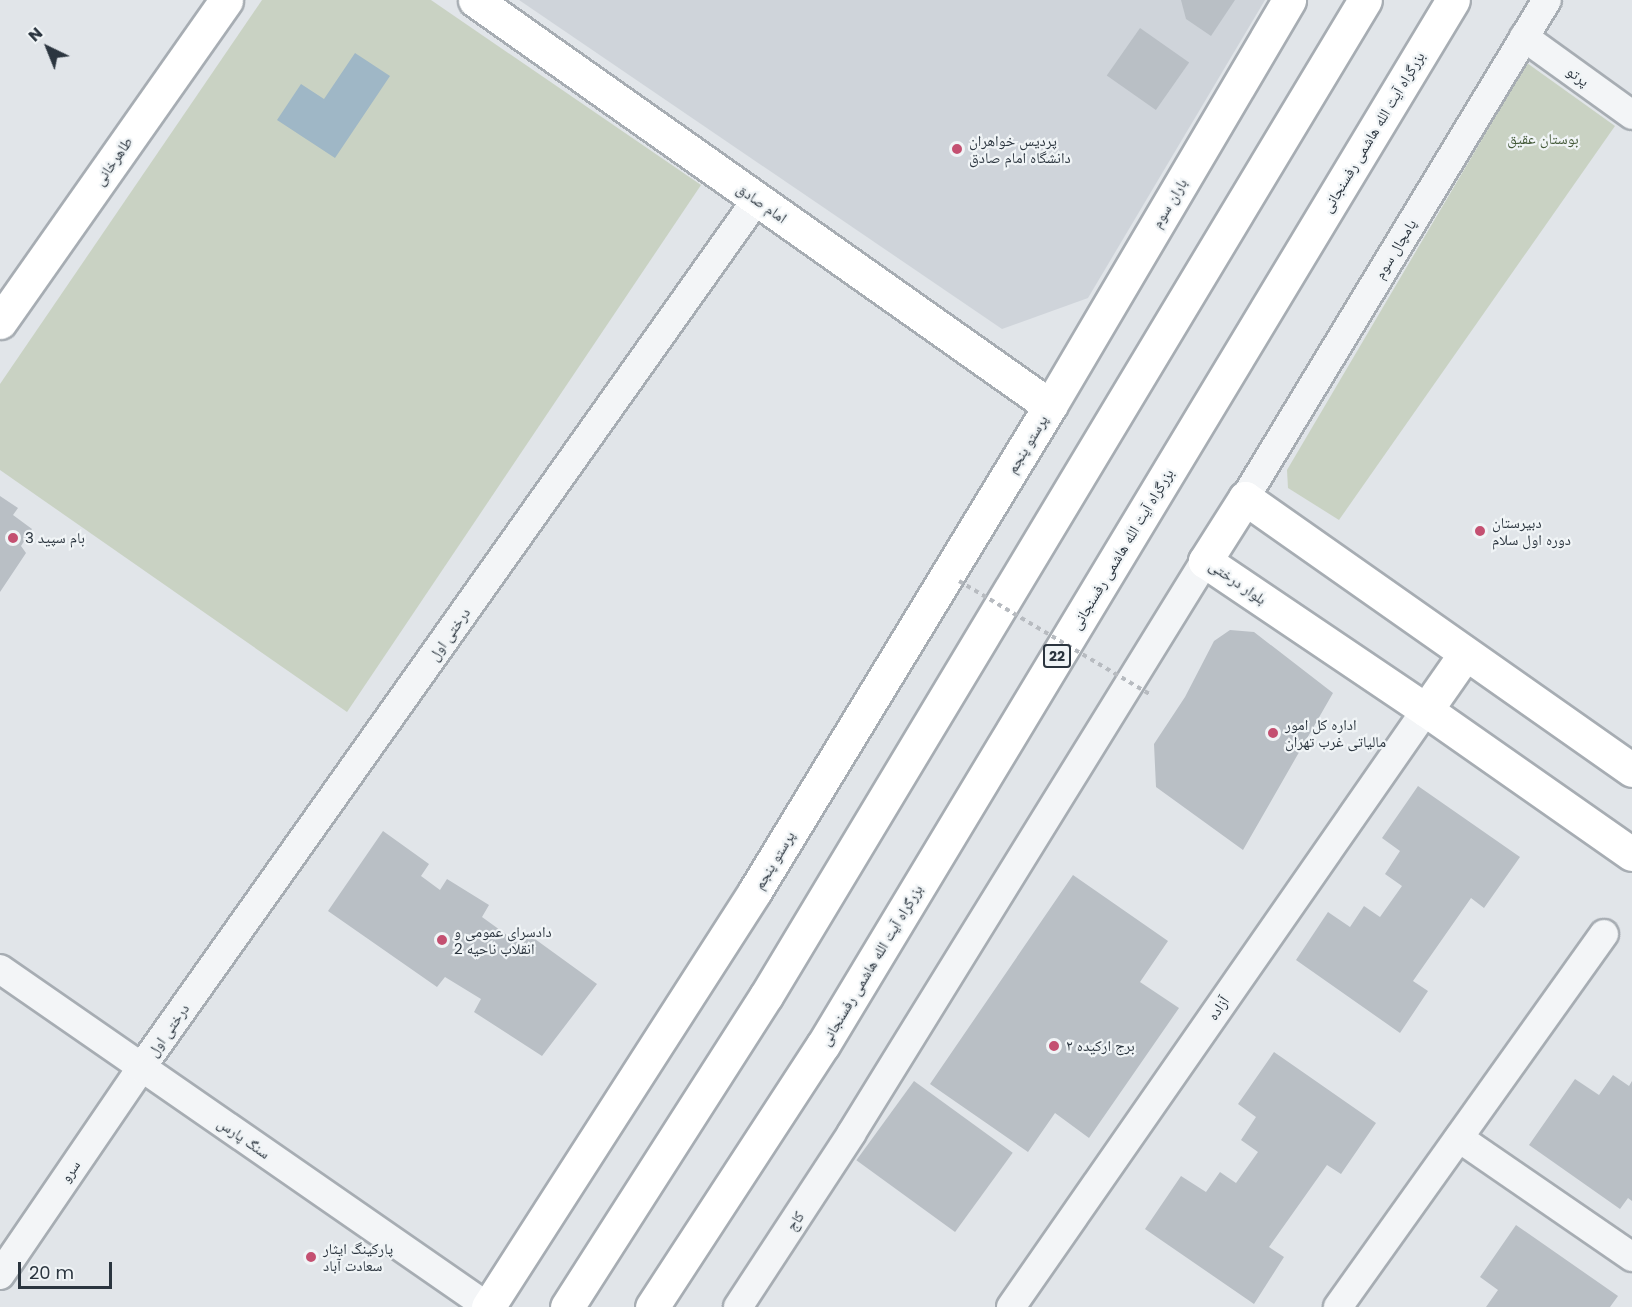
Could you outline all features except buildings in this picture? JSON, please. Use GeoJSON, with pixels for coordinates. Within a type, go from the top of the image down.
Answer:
{"type":"FeatureCollection","features":[{"type":"Feature","properties":{"kind":"main road","name":"طاهرخانی"},"geometry":{"type":"LineString","coordinates":[[0,322],[226,0]]}},
{"type":"Feature","properties":{"kind":"main road","name":"امام صادق"},"geometry":{"type":"LineString","coordinates":[[475,0],[1050,406]]}},
{"type":"Feature","properties":{"kind":"main road","name":"باران سوم"},"geometry":{"type":"LineString","coordinates":[[1050,406],[1289,0]]}},
{"type":"Feature","properties":{"kind":"main road"},"geometry":{"type":"LineString","coordinates":[[567,1307],[766,996],[1365,0]]}},
{"type":"Feature","properties":{"kind":"main road","name":"بزرگراه آیت الله هاشمی رفسنجانی"},"geometry":{"type":"LineString","coordinates":[[652,1307],[823,1045],[1453,0]]}},
{"type":"Feature","properties":{"kind":"main road","name":"پرستو پنجم"},"geometry":{"type":"LineString","coordinates":[[488,1307],[755,891],[1050,406]]}},
{"type":"Feature","properties":{"kind":"main road"},"geometry":{"type":"LineString","coordinates":[[1245,498],[1632,770]]}},
{"type":"Feature","properties":{"kind":"main road","name":"بلوار درختی"},"geometry":{"type":"LineString","coordinates":[[1245,498],[1205,561],[1426,710],[1632,854]]}},
{"type":"Feature","properties":{"kind":"main road"},"geometry":{"type":"LineString","coordinates":[[1426,710],[1465,654]]}},
{"type":"Feature","properties":{"kind":"street","name":"پامچال سوم"},"geometry":{"type":"LineString","coordinates":[[1245,498],[1547,0]]}},
{"type":"Feature","properties":{"kind":"street","name":"پرتو"},"geometry":{"type":"LineString","coordinates":[[1524,37],[1632,115]]}},
{"type":"Feature","properties":{"kind":"street","name":"درختی اول"},"geometry":{"type":"LineString","coordinates":[[141,1068],[757,199]]}},
{"type":"Feature","properties":{"kind":"street","name":"کاج"},"geometry":{"type":"LineString","coordinates":[[738,1307],[851,1134],[1205,561]]}},
{"type":"Feature","properties":{"kind":"street","name":"آزاده"},"geometry":{"type":"LineString","coordinates":[[1011,1307],[1426,710]]}},
{"type":"Feature","properties":{"kind":"street"},"geometry":{"type":"LineString","coordinates":[[1338,1307],[1604,934]]}},
{"type":"Feature","properties":{"kind":"street","name":"سنگ پارس"},"geometry":{"type":"LineString","coordinates":[[0,969],[488,1307]]}},
{"type":"Feature","properties":{"kind":"street","name":"سرو"},"geometry":{"type":"LineString","coordinates":[[0,1275],[141,1068]]}},
{"type":"Feature","properties":{"kind":"street"},"geometry":{"type":"LineString","coordinates":[[1459,1138],[1632,1257]]}},
{"type":"Feature","properties":{"kind":"path"},"geometry":{"type":"LineString","coordinates":[[959,581],[1149,693]]}},
{"type":"Feature","properties":{"kind":"shaded area","name":"پردیس خواهران دانشگاه امام صادق"},"geometry":{"type":"Polygon","coordinates":[[[519,0],[1265,0],[1088,298],[1002,329],[519,0]]]}},
{"type":"Feature","properties":{"kind":"green space"},"geometry":{"type":"Polygon","coordinates":[[[262,0],[431,0],[701,185],[347,712],[0,470],[0,384],[262,0]]]}},
{"type":"Feature","properties":{"kind":"green space","name":"بوستان عقیق"},"geometry":{"type":"Polygon","coordinates":[[[1527,63],[1615,126],[1339,520],[1288,488],[1287,470],[1527,63]]]}},
{"type":"Feature","properties":{"kind":"water"},"geometry":{"type":"Polygon","coordinates":[[[355,53],[390,76],[335,158],[277,120],[301,84],[324,99],[355,53]]]}},
{"type":"Feature","properties":{"kind":"place","name":"پردیس خواهران دانشگاه امام صادق"},"geometry":{"type":"Point","coordinates":[957,149]}},
{"type":"Feature","properties":{"kind":"place","name":"دبیرستان دوره اول سلام"},"geometry":{"type":"Point","coordinates":[1480,531]}},
{"type":"Feature","properties":{"kind":"place","name":"بام سپید 3"},"geometry":{"type":"Point","coordinates":[13,538]}},
{"type":"Feature","properties":{"kind":"place","name":"اداره کل امور مالیاتی غرب تهران"},"geometry":{"type":"Point","coordinates":[1273,733]}},
{"type":"Feature","properties":{"kind":"place","name":"دادسرای عمومی و انقلاب ناحیه 2"},"geometry":{"type":"Point","coordinates":[442,940]}},
{"type":"Feature","properties":{"kind":"place","name":"برج ارکیده ۲"},"geometry":{"type":"Point","coordinates":[1054,1046]}},
{"type":"Feature","properties":{"kind":"place","name":"پارکینگ ایثار سعادت آباد"},"geometry":{"type":"Point","coordinates":[311,1257]}}]}
